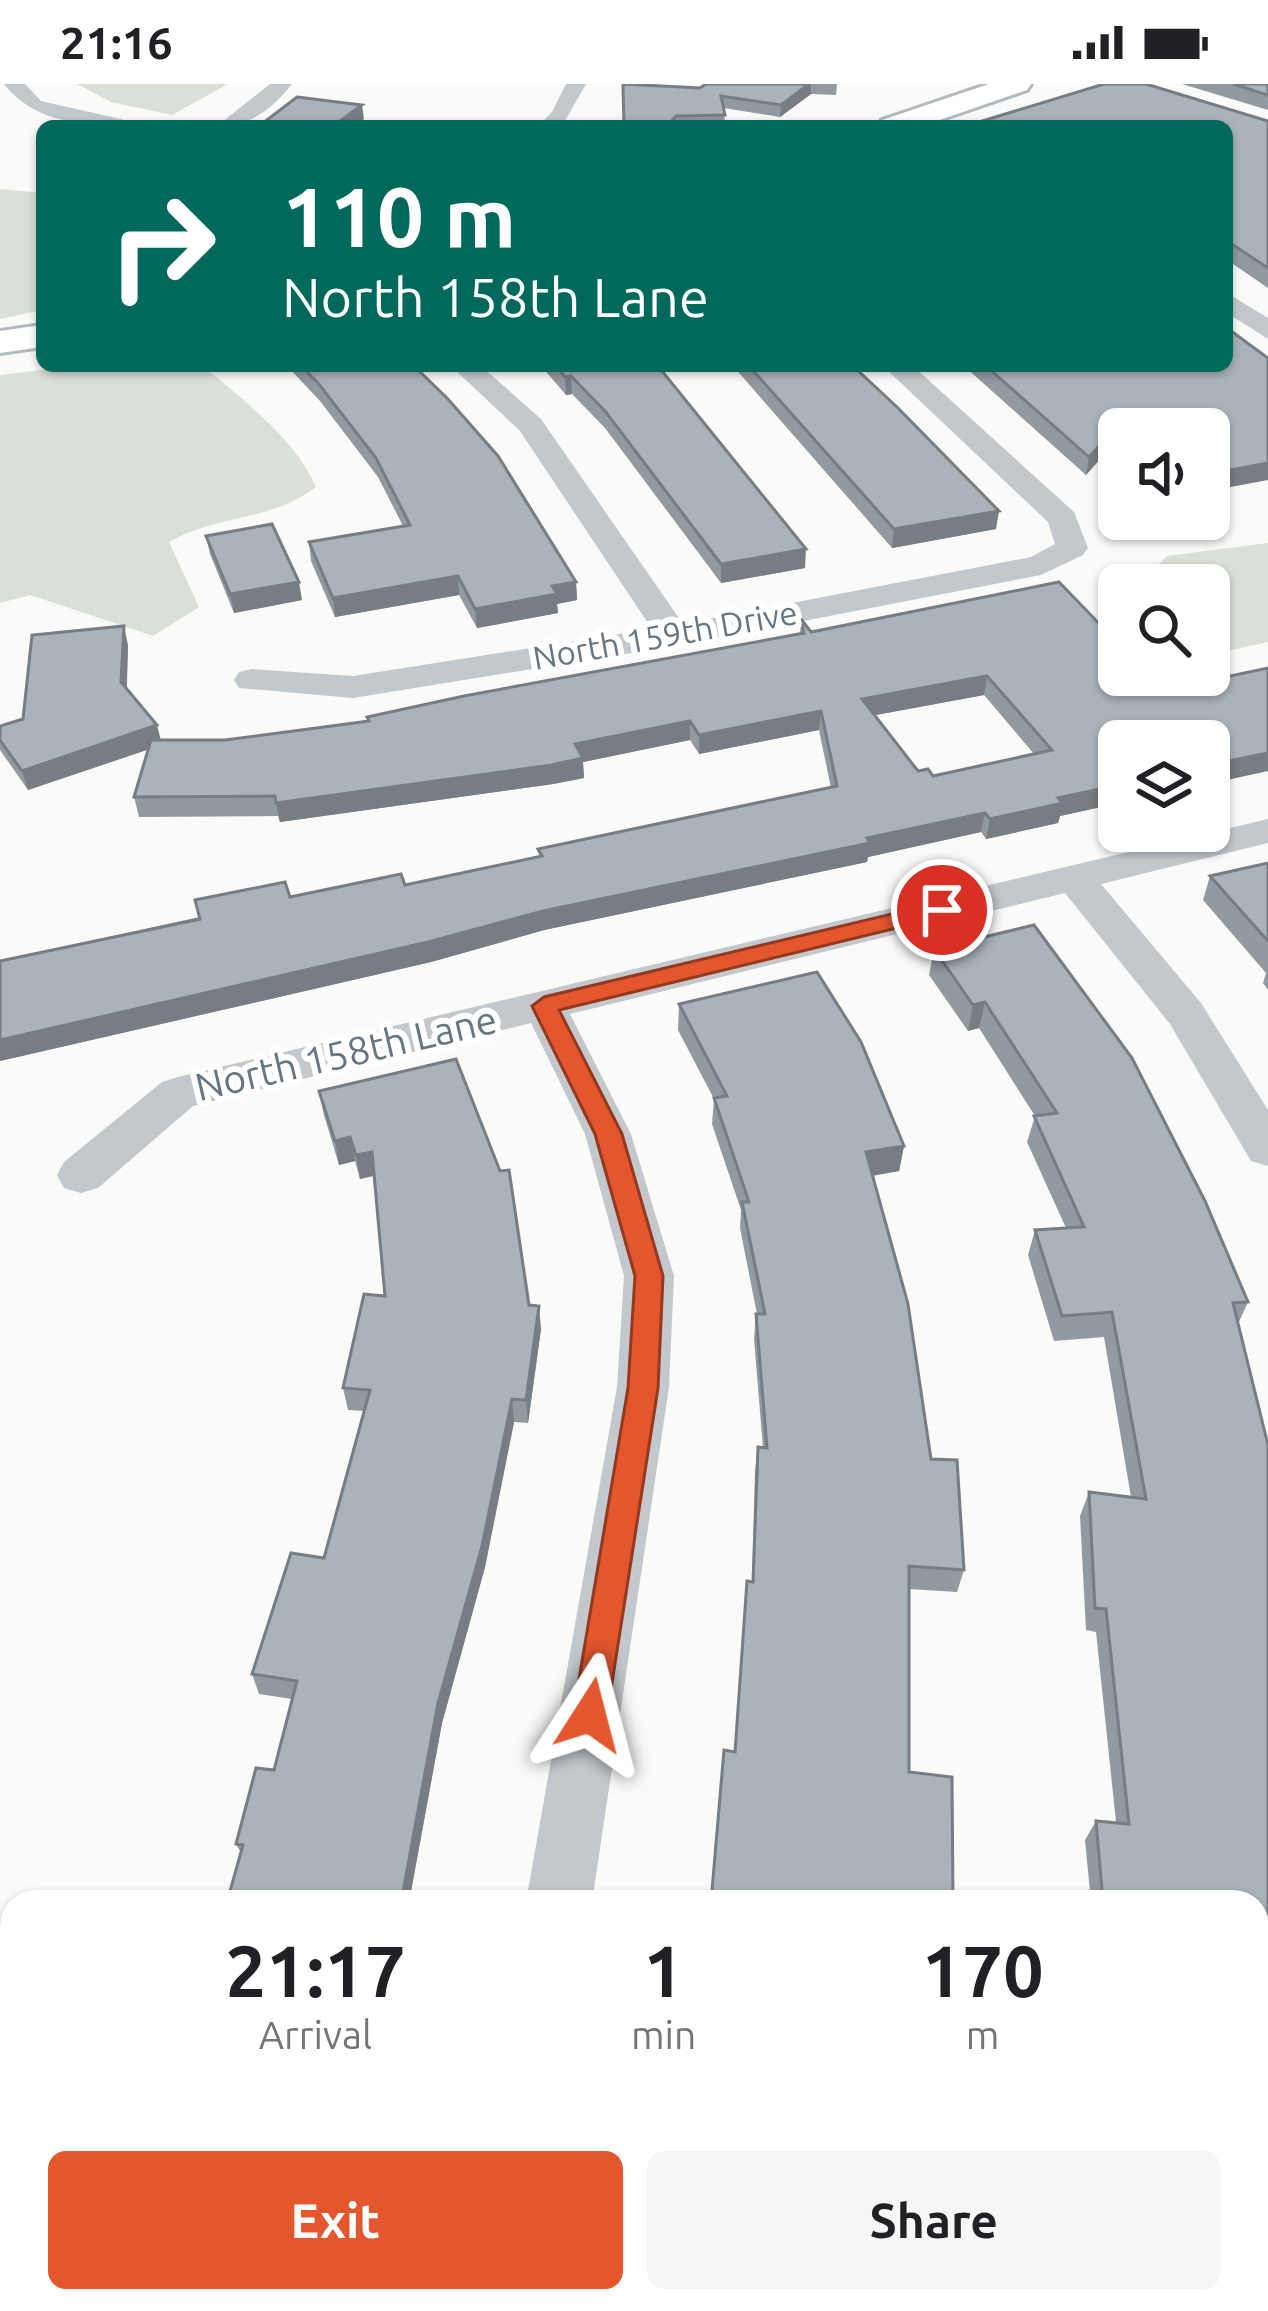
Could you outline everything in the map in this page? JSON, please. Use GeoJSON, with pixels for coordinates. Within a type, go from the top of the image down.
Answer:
{"type":"FeatureCollection","features":[{"type":"Feature","properties":{"kind":"street"},"geometry":{"type":"LineString","coordinates":[[14,84],[34,106],[88,120]]}},
{"type":"Feature","properties":{"kind":"street"},"geometry":{"type":"LineString","coordinates":[[237,120],[282,84]]}},
{"type":"Feature","properties":{"kind":"street"},"geometry":{"type":"LineString","coordinates":[[556,120],[576,84]]}},
{"type":"Feature","properties":{"kind":"street"},"geometry":{"type":"LineString","coordinates":[[911,120],[1017,84]]}},
{"type":"Feature","properties":{"kind":"street"},"geometry":{"type":"LineString","coordinates":[[1233,306],[1268,331]]}},
{"type":"Feature","properties":{"kind":"street"},"geometry":{"type":"LineString","coordinates":[[0,342],[36,337]]}},
{"type":"Feature","properties":{"kind":"street"},"geometry":{"type":"LineString","coordinates":[[472,372],[530,424],[674,636]]}},
{"type":"Feature","properties":{"kind":"street","name":"North 159th Drive"},"geometry":{"type":"LineString","coordinates":[[252,680],[353,687],[674,636],[1041,565],[1072,548],[1063,519],[904,372]]}},
{"type":"Feature","properties":{"kind":"street","name":"North 158th Lane"},"geometry":{"type":"LineString","coordinates":[[81,1175],[178,1093],[1268,831]]}},
{"type":"Feature","properties":{"kind":"street"},"geometry":{"type":"LineString","coordinates":[[1075,878],[1186,1013],[1268,1149]]}},
{"type":"Feature","properties":{"kind":"street"},"geometry":{"type":"LineString","coordinates":[[544,1006],[608,1134],[649,1276],[643,1388],[562,1890]]}},
{"type":"Feature","properties":{"kind":"shaded area"},"geometry":{"type":"Polygon","coordinates":[[[77,84],[228,84],[172,115],[111,102],[77,84]]]}},
{"type":"Feature","properties":{"kind":"shaded area"},"geometry":{"type":"Polygon","coordinates":[[[0,189],[36,192],[36,311],[0,319],[0,189]]]}},
{"type":"Feature","properties":{"kind":"shaded area"},"geometry":{"type":"Polygon","coordinates":[[[36,371],[210,372],[281,436],[316,487],[281,506],[169,542],[199,607],[153,636],[30,595],[0,603],[0,375],[36,371]]]}},
{"type":"Feature","properties":{"kind":"shaded area"},"geometry":{"type":"Polygon","coordinates":[[[1268,543],[1268,642],[1230,650],[1230,564],[1159,564],[1167,556],[1268,543]]]}},
{"type":"Feature","properties":{"kind":"building"},"geometry":{"type":"Polygon","coordinates":[[[623,84],[700,88],[706,84],[809,84],[781,105],[721,96],[725,115],[624,120],[623,84]]]}},
{"type":"Feature","properties":{"kind":"building"},"geometry":{"type":"Polygon","coordinates":[[[1104,84],[1146,84],[1268,121],[1268,268],[1233,245],[1233,120],[986,120],[1104,84]]]}},
{"type":"Feature","properties":{"kind":"building"},"geometry":{"type":"Polygon","coordinates":[[[1233,84],[1268,84],[1268,95],[1233,84]]]}},
{"type":"Feature","properties":{"kind":"building"},"geometry":{"type":"Polygon","coordinates":[[[297,97],[362,105],[341,120],[267,120],[297,97]]]}},
{"type":"Feature","properties":{"kind":"building"},"geometry":{"type":"Polygon","coordinates":[[[1233,332],[1268,358],[1268,463],[1230,470],[1230,408],[1098,408],[1098,447],[1089,457],[993,372],[1233,372],[1233,332]]]}},
{"type":"Feature","properties":{"kind":"building"},"geometry":{"type":"Polygon","coordinates":[[[307,372],[420,372],[498,456],[576,582],[552,586],[557,594],[475,609],[458,576],[333,598],[309,542],[410,525],[376,458],[307,372]]]}},
{"type":"Feature","properties":{"kind":"building"},"geometry":{"type":"Polygon","coordinates":[[[561,372],[663,372],[806,549],[721,564],[605,411],[571,376],[561,372]]]}},
{"type":"Feature","properties":{"kind":"building"},"geometry":{"type":"Polygon","coordinates":[[[754,372],[859,372],[999,511],[894,529],[754,372]]]}},
{"type":"Feature","properties":{"kind":"building"},"geometry":{"type":"Polygon","coordinates":[[[272,524],[299,582],[230,594],[206,536],[272,524]]]}},
{"type":"Feature","properties":{"kind":"building"},"geometry":{"type":"Polygon","coordinates":[[[1059,582],[1098,622],[1098,696],[1230,696],[1230,676],[1268,668],[1268,753],[1230,761],[1230,720],[1098,720],[1098,789],[1058,798],[1063,803],[990,819],[985,813],[867,838],[870,843],[543,911],[0,1040],[0,961],[200,919],[195,900],[285,882],[290,897],[401,874],[405,885],[542,856],[538,849],[837,786],[821,711],[699,735],[690,721],[575,744],[583,758],[552,765],[276,803],[275,796],[134,797],[151,740],[225,740],[369,721],[367,717],[464,696],[804,633],[801,619],[811,632],[1059,582]],[[987,676],[862,699],[918,771],[928,769],[933,776],[1052,750],[987,676]]]}},
{"type":"Feature","properties":{"kind":"building"},"geometry":{"type":"Polygon","coordinates":[[[124,626],[121,682],[157,725],[22,771],[0,740],[0,726],[23,719],[32,635],[124,626]]]}},
{"type":"Feature","properties":{"kind":"building"},"geometry":{"type":"Polygon","coordinates":[[[1268,863],[1268,941],[1210,876],[1268,863]]]}},
{"type":"Feature","properties":{"kind":"building"},"geometry":{"type":"Polygon","coordinates":[[[1034,925],[1132,1058],[1205,1201],[1248,1302],[1233,1303],[1268,1445],[1268,1890],[1102,1890],[1096,1821],[1129,1824],[1106,1609],[1095,1608],[1089,1492],[1146,1499],[1112,1312],[1062,1316],[1035,1230],[1084,1227],[1034,1116],[1057,1113],[985,1002],[973,1005],[934,949],[1034,925]]]}},
{"type":"Feature","properties":{"kind":"building"},"geometry":{"type":"Polygon","coordinates":[[[817,972],[861,1042],[904,1146],[866,1152],[908,1304],[931,1459],[957,1460],[964,1570],[909,1566],[909,1772],[952,1777],[953,1890],[712,1890],[724,1750],[735,1752],[747,1581],[753,1582],[758,1447],[767,1448],[756,1314],[765,1314],[742,1202],[749,1202],[714,1098],[727,1096],[679,1004],[817,972]]]}},
{"type":"Feature","properties":{"kind":"building"},"geometry":{"type":"Polygon","coordinates":[[[456,1059],[500,1171],[509,1170],[529,1305],[539,1306],[526,1400],[512,1399],[482,1546],[438,1703],[403,1890],[230,1890],[243,1845],[236,1844],[256,1768],[274,1770],[297,1681],[252,1674],[291,1553],[324,1558],[370,1390],[343,1388],[364,1294],[385,1296],[372,1152],[356,1155],[350,1137],[335,1141],[319,1091],[456,1059]]]}},
{"type":"Feature","properties":{"kind":"route"},"geometry":{"type":"LineString","coordinates":[[590,1715],[643,1388],[649,1276],[608,1134],[544,1006],[942,910]]}}]}
